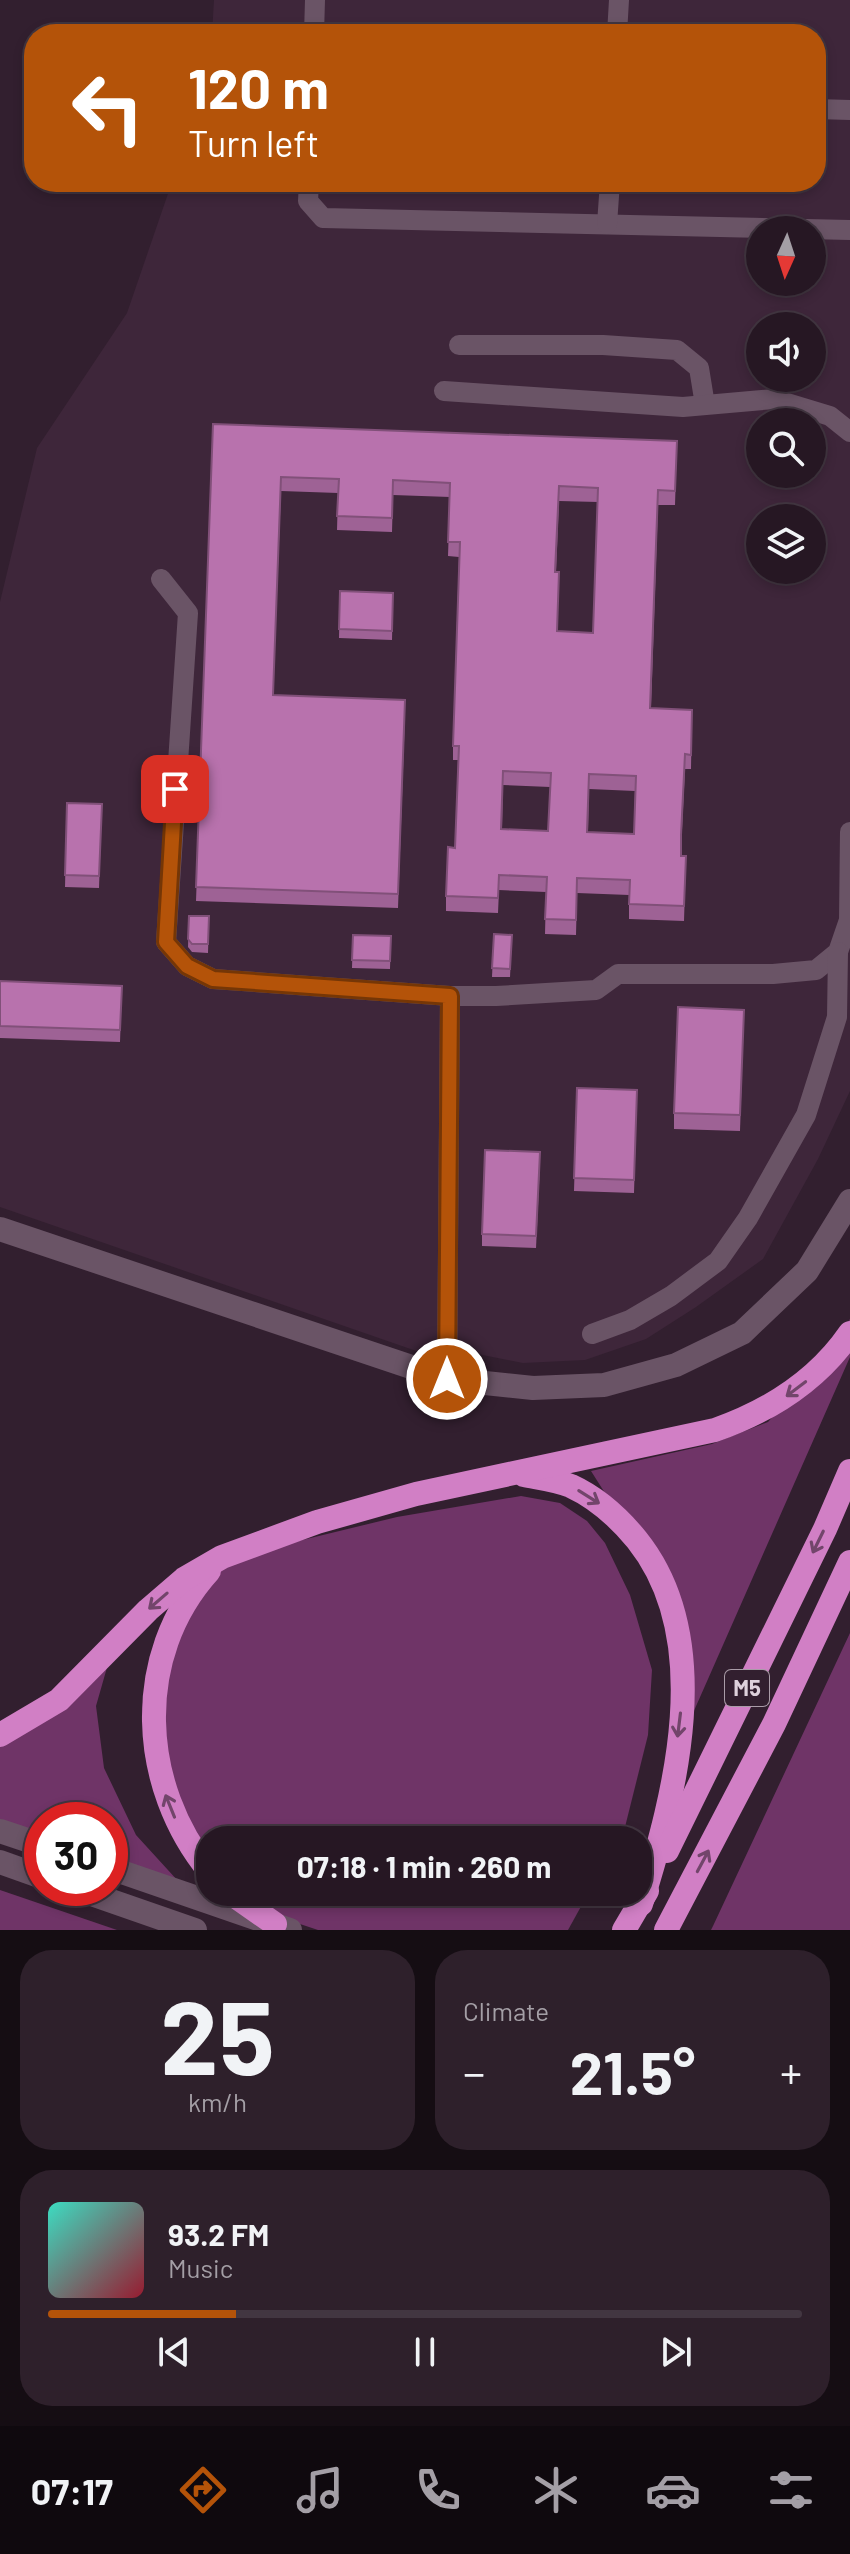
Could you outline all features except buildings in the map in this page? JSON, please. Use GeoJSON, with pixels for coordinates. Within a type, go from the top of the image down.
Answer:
{"type":"FeatureCollection","features":[{"type":"Feature","properties":{"kind":"highway"},"geometry":{"type":"LineString","coordinates":[[0,1735],[59,1700],[148,1610],[184,1579],[222,1557],[366,1507],[687,1437],[742,1421],[792,1392],[829,1359],[850,1333]]}},
{"type":"Feature","properties":{"kind":"highway","name":"M5"},"geometry":{"type":"LineString","coordinates":[[652,1882],[825,1529],[850,1471]]}},
{"type":"Feature","properties":{"kind":"highway"},"geometry":{"type":"LineString","coordinates":[[516,1473],[568,1485],[608,1510],[644,1549],[669,1593],[683,1662],[682,1697],[673,1776],[652,1865]]}},
{"type":"Feature","properties":{"kind":"highway"},"geometry":{"type":"LineString","coordinates":[[196,1852],[185,1837],[164,1791],[154,1741],[153,1716],[157,1678],[167,1642],[190,1596],[222,1557]]}},
{"type":"Feature","properties":{"kind":"highway","name":"M5"},"geometry":{"type":"LineString","coordinates":[[666,1930],[774,1724],[850,1562]]}},
{"type":"Feature","properties":{"kind":"highway"},"geometry":{"type":"LineString","coordinates":[[250,1906],[282,1927]]}},
{"type":"Feature","properties":{"kind":"highway","name":"M5"},"geometry":{"type":"LineString","coordinates":[[624,1930],[640,1906]]}},
{"type":"Feature","properties":{"kind":"street"},"geometry":{"type":"LineString","coordinates":[[314,24],[315,0]]}},
{"type":"Feature","properties":{"kind":"street"},"geometry":{"type":"LineString","coordinates":[[618,24],[619,0]]}},
{"type":"Feature","properties":{"kind":"street"},"geometry":{"type":"LineString","coordinates":[[826,109],[850,110]]}},
{"type":"Feature","properties":{"kind":"street"},"geometry":{"type":"LineString","coordinates":[[308,192],[308,201],[323,218],[850,230]]}},
{"type":"Feature","properties":{"kind":"street"},"geometry":{"type":"LineString","coordinates":[[607,224],[609,192]]}},
{"type":"Feature","properties":{"kind":"street"},"geometry":{"type":"LineString","coordinates":[[459,345],[603,345],[677,350],[699,368],[705,405]]}},
{"type":"Feature","properties":{"kind":"street"},"geometry":{"type":"LineString","coordinates":[[444,391],[683,407],[774,399],[830,416],[850,432]]}},
{"type":"Feature","properties":{"kind":"street"},"geometry":{"type":"LineString","coordinates":[[161,579],[188,613],[166,942],[187,966],[213,979],[450,996],[596,990],[618,974],[802,972],[816,970],[838,952]]}},
{"type":"Feature","properties":{"kind":"street"},"geometry":{"type":"LineString","coordinates":[[592,1334],[630,1320],[671,1296],[718,1261],[748,1218],[806,1115],[837,1017],[838,952],[849,920],[850,832]]}},
{"type":"Feature","properties":{"kind":"street"},"geometry":{"type":"LineString","coordinates":[[447,1379],[450,996]]}},
{"type":"Feature","properties":{"kind":"street"},"geometry":{"type":"LineString","coordinates":[[0,1229],[447,1379],[533,1388],[604,1385],[676,1365],[742,1333],[807,1271],[850,1201]]}},
{"type":"Feature","properties":{"kind":"street"},"geometry":{"type":"LineString","coordinates":[[0,1831],[24,1839]]}},
{"type":"Feature","properties":{"kind":"street"},"geometry":{"type":"LineString","coordinates":[[0,1862],[24,1871]]}},
{"type":"Feature","properties":{"kind":"street"},"geometry":{"type":"LineString","coordinates":[[128,1874],[282,1927]]}},
{"type":"Feature","properties":{"kind":"street"},"geometry":{"type":"LineString","coordinates":[[126,1906],[195,1930]]}},
{"type":"Feature","properties":{"kind":"shaded area"},"geometry":{"type":"Polygon","coordinates":[[[214,0],[850,0],[850,1091],[818,1159],[763,1259],[646,1339],[585,1360],[523,1363],[468,1352],[425,1354],[0,1207],[0,602],[37,448],[127,313],[169,192],[826,192],[826,24],[213,24],[214,0]]]}},
{"type":"Feature","properties":{"kind":"shaded area"},"geometry":{"type":"Polygon","coordinates":[[[850,1319],[850,1357],[682,1738],[662,1583],[591,1471],[712,1444],[768,1422],[812,1372],[850,1319]]]}},
{"type":"Feature","properties":{"kind":"shaded area"},"geometry":{"type":"Polygon","coordinates":[[[521,1496],[560,1503],[587,1521],[605,1543],[630,1595],[652,1670],[648,1735],[625,1826],[196,1826],[196,1846],[174,1820],[145,1756],[142,1708],[150,1663],[163,1631],[227,1564],[253,1552],[397,1517],[521,1496]]]}},
{"type":"Feature","properties":{"kind":"shaded area"},"geometry":{"type":"Polygon","coordinates":[[[850,1633],[850,1930],[711,1930],[713,1926],[850,1633]]]}},
{"type":"Feature","properties":{"kind":"shaded area"},"geometry":{"type":"Polygon","coordinates":[[[114,1643],[96,1706],[104,1768],[120,1802],[24,1802],[24,1829],[0,1821],[0,1738],[114,1643]]]}},
{"type":"Feature","properties":{"kind":"shaded area"},"geometry":{"type":"Polygon","coordinates":[[[128,1818],[136,1835],[178,1881],[128,1864],[128,1818]]]}},
{"type":"Feature","properties":{"kind":"shaded area"},"geometry":{"type":"Polygon","coordinates":[[[0,1890],[24,1898],[24,1906],[47,1906],[117,1930],[0,1930],[0,1890]]]}},
{"type":"Feature","properties":{"kind":"shaded area"},"geometry":{"type":"Polygon","coordinates":[[[265,1906],[581,1906],[568,1930],[318,1930],[279,1917],[265,1906]]]}},
{"type":"Feature","properties":{"kind":"route"},"geometry":{"type":"LineString","coordinates":[[175,789],[166,942],[187,966],[213,979],[450,996],[447,1379]]}}]}
